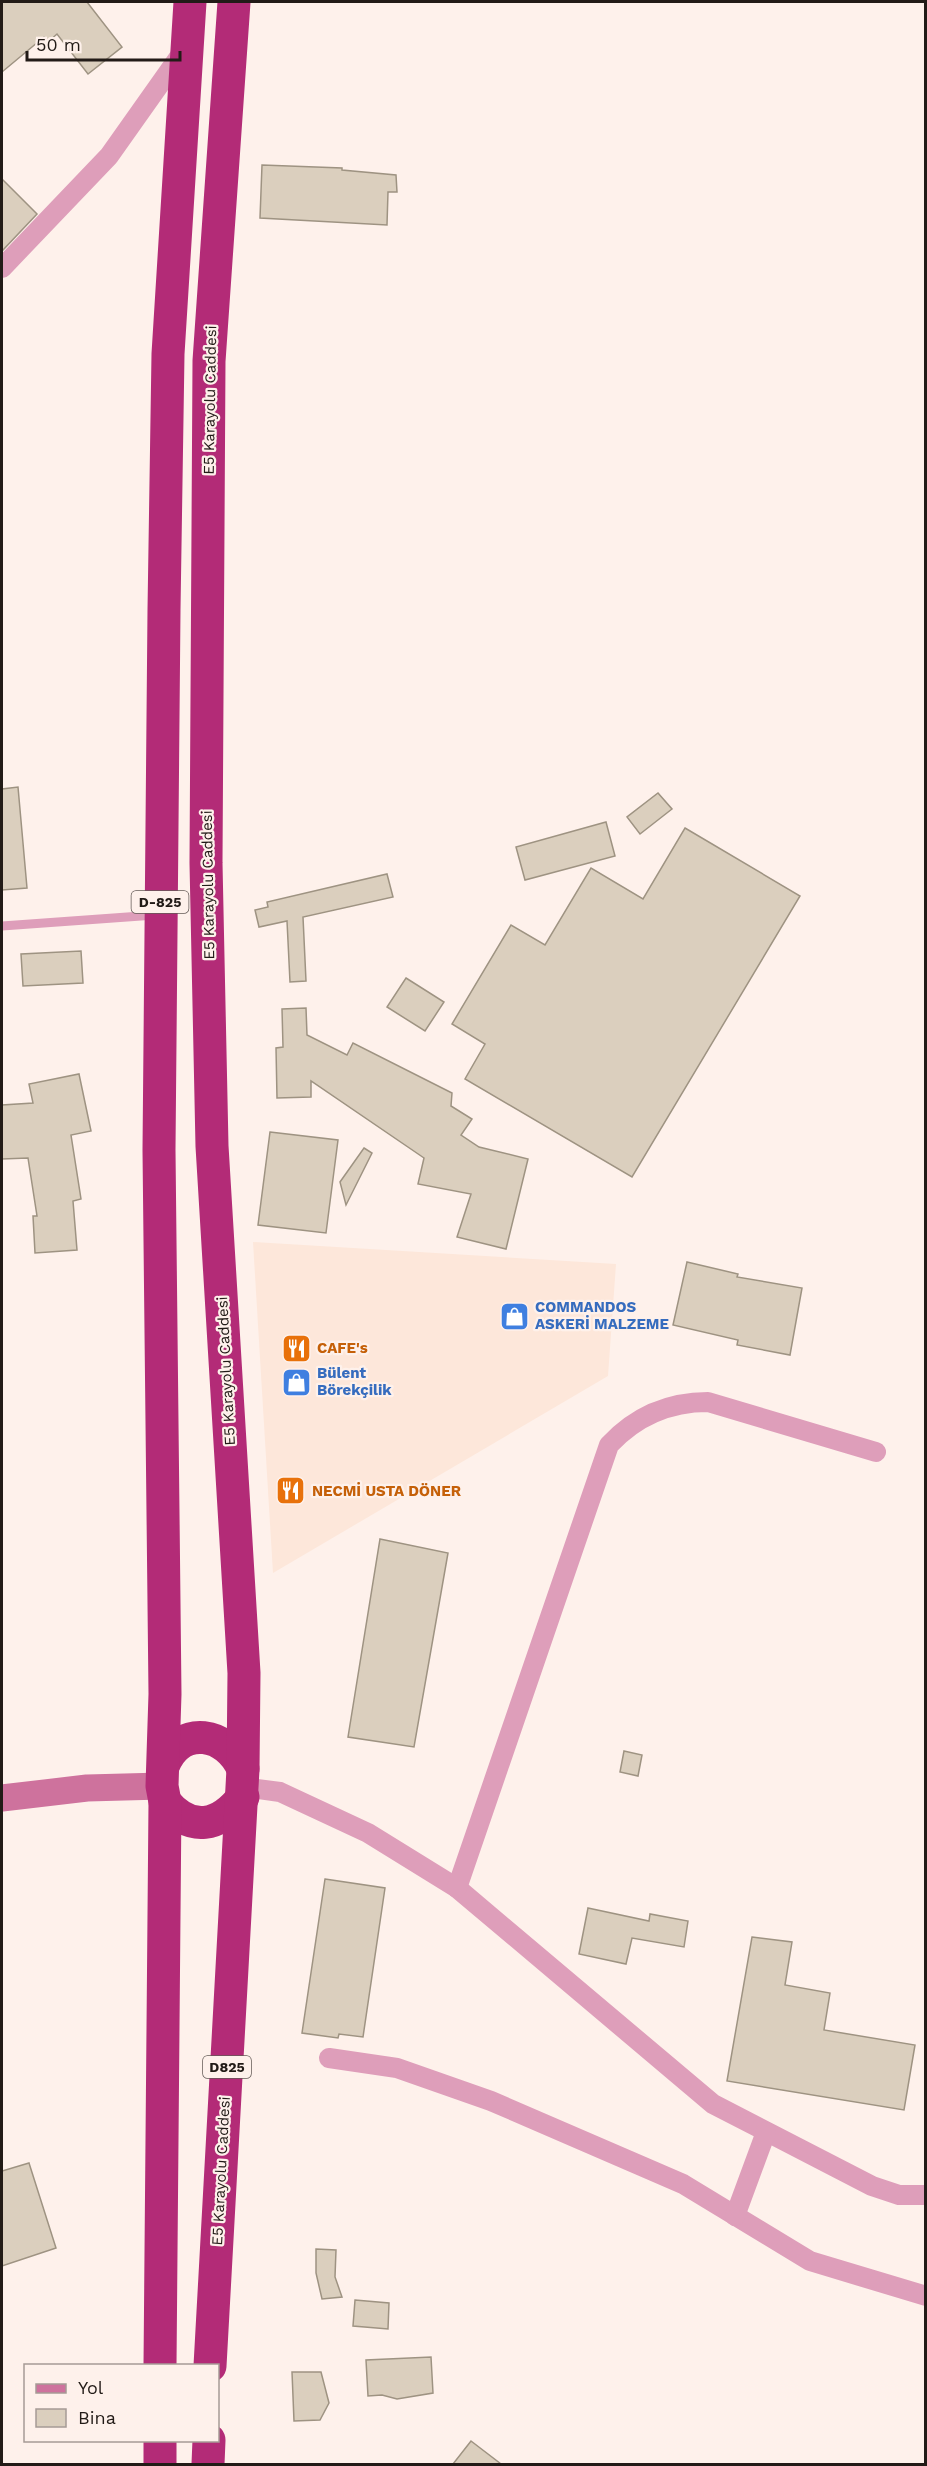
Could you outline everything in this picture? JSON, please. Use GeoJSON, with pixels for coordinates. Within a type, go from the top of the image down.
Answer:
{"type":"FeatureCollection","features":[{"type":"Feature","properties":{"kind":"highway","name":"D-825"},"geometry":{"type":"LineString","coordinates":[[164,1784],[159,1150],[168,354],[190,2]]}},
{"type":"Feature","properties":{"kind":"highway","name":"E5 Karayolu Caddesi"},"geometry":{"type":"LineString","coordinates":[[210,2364],[243,1784],[244,1673],[212,1146],[206,863],[209,361],[239,5]]}},
{"type":"Feature","properties":{"kind":"highway"},"geometry":{"type":"LineString","coordinates":[[160,2364],[164,1784],[169,1752],[179,1744],[191,1739],[204,1737],[218,1740],[238,1757],[243,1784],[224,1817],[211,1822],[198,1823],[185,1820],[174,1813],[164,1784]]}},
{"type":"Feature","properties":{"kind":"highway"},"geometry":{"type":"LineString","coordinates":[[160,2442],[160,2464]]}},
{"type":"Feature","properties":{"kind":"highway"},"geometry":{"type":"LineString","coordinates":[[208,2442],[208,2464]]}},
{"type":"Feature","properties":{"kind":"street"},"geometry":{"type":"LineString","coordinates":[[2,268],[109,156],[186,45]]}},
{"type":"Feature","properties":{"kind":"street"},"geometry":{"type":"LineString","coordinates":[[457,1888],[609,1445],[619,1434],[631,1424],[658,1410],[691,1402],[708,1402],[876,1452]]}},
{"type":"Feature","properties":{"kind":"street"},"geometry":{"type":"LineString","coordinates":[[2,1798],[87,1788],[164,1784]]}},
{"type":"Feature","properties":{"kind":"street"},"geometry":{"type":"LineString","coordinates":[[243,1784],[280,1792],[368,1833],[457,1888],[713,2104],[872,2187],[899,2195],[926,2195]]}},
{"type":"Feature","properties":{"kind":"street"},"geometry":{"type":"LineString","coordinates":[[329,2058],[397,2068],[491,2101],[683,2184],[810,2261],[926,2295]]}},
{"type":"Feature","properties":{"kind":"street"},"geometry":{"type":"LineString","coordinates":[[735,2216],[766,2132]]}},
{"type":"Feature","properties":{"kind":"lane"},"geometry":{"type":"LineString","coordinates":[[2,926],[160,915]]}},
{"type":"Feature","properties":{"kind":"shaded area"},"geometry":{"type":"Polygon","coordinates":[[[253,1242],[616,1264],[608,1376],[273,1573],[253,1242]]]}},
{"type":"Feature","properties":{"kind":"building"},"geometry":{"type":"Polygon","coordinates":[[[2,2],[87,2],[122,47],[88,74],[57,34],[48,42],[44,37],[2,72],[2,2]]]}},
{"type":"Feature","properties":{"kind":"building"},"geometry":{"type":"Polygon","coordinates":[[[262,165],[342,168],[342,170],[396,175],[397,192],[388,192],[387,225],[260,218],[262,165]]]}},
{"type":"Feature","properties":{"kind":"building"},"geometry":{"type":"Polygon","coordinates":[[[2,179],[37,214],[2,251],[2,179]]]}},
{"type":"Feature","properties":{"kind":"building"},"geometry":{"type":"Polygon","coordinates":[[[18,787],[27,888],[2,890],[2,789],[18,787]]]}},
{"type":"Feature","properties":{"kind":"building"},"geometry":{"type":"Polygon","coordinates":[[[658,793],[672,809],[640,834],[627,817],[658,793]]]}},
{"type":"Feature","properties":{"kind":"building"},"geometry":{"type":"Polygon","coordinates":[[[606,822],[615,856],[525,880],[516,847],[606,822]]]}},
{"type":"Feature","properties":{"kind":"building"},"geometry":{"type":"Polygon","coordinates":[[[685,828],[800,896],[632,1177],[465,1079],[485,1044],[452,1024],[511,925],[545,945],[591,868],[643,899],[685,828]]]}},
{"type":"Feature","properties":{"kind":"building"},"geometry":{"type":"Polygon","coordinates":[[[387,874],[393,897],[303,917],[306,981],[290,982],[287,921],[259,927],[255,910],[268,907],[267,902],[387,874]]]}},
{"type":"Feature","properties":{"kind":"building"},"geometry":{"type":"Polygon","coordinates":[[[81,951],[83,983],[23,986],[21,954],[81,951]]]}},
{"type":"Feature","properties":{"kind":"building"},"geometry":{"type":"Polygon","coordinates":[[[406,978],[444,1002],[425,1031],[387,1007],[406,978]]]}},
{"type":"Feature","properties":{"kind":"building"},"geometry":{"type":"Polygon","coordinates":[[[306,1008],[307,1035],[347,1055],[353,1043],[452,1093],[451,1106],[472,1119],[461,1135],[479,1147],[528,1159],[506,1249],[457,1237],[471,1194],[418,1184],[424,1158],[311,1081],[311,1097],[277,1098],[276,1048],[283,1047],[282,1009],[306,1008]]]}},
{"type":"Feature","properties":{"kind":"building"},"geometry":{"type":"Polygon","coordinates":[[[79,1074],[91,1131],[71,1135],[81,1199],[73,1201],[77,1250],[35,1253],[33,1216],[37,1216],[28,1158],[2,1159],[2,1105],[33,1103],[29,1084],[79,1074]]]}},
{"type":"Feature","properties":{"kind":"building"},"geometry":{"type":"Polygon","coordinates":[[[270,1132],[338,1140],[326,1233],[258,1225],[270,1132]]]}},
{"type":"Feature","properties":{"kind":"building"},"geometry":{"type":"Polygon","coordinates":[[[364,1148],[372,1153],[346,1205],[340,1182],[364,1148]]]}},
{"type":"Feature","properties":{"kind":"building"},"geometry":{"type":"Polygon","coordinates":[[[687,1262],[738,1274],[737,1277],[802,1288],[790,1355],[737,1345],[738,1340],[673,1325],[687,1262]]]}},
{"type":"Feature","properties":{"kind":"building"},"geometry":{"type":"Polygon","coordinates":[[[380,1539],[448,1553],[414,1747],[348,1737],[380,1539]]]}},
{"type":"Feature","properties":{"kind":"building"},"geometry":{"type":"Polygon","coordinates":[[[624,1751],[642,1755],[638,1776],[620,1772],[624,1751]]]}},
{"type":"Feature","properties":{"kind":"building"},"geometry":{"type":"Polygon","coordinates":[[[325,1879],[385,1888],[363,2037],[339,2034],[338,2038],[302,2033],[325,1879]]]}},
{"type":"Feature","properties":{"kind":"building"},"geometry":{"type":"Polygon","coordinates":[[[588,1908],[649,1921],[650,1914],[688,1921],[684,1947],[632,1938],[626,1964],[579,1954],[588,1908]]]}},
{"type":"Feature","properties":{"kind":"building"},"geometry":{"type":"Polygon","coordinates":[[[752,1937],[792,1942],[785,1985],[830,1993],[824,2030],[915,2045],[904,2110],[727,2081],[752,1937]]]}},
{"type":"Feature","properties":{"kind":"building"},"geometry":{"type":"Polygon","coordinates":[[[29,2163],[56,2248],[2,2266],[2,2171],[29,2163]]]}},
{"type":"Feature","properties":{"kind":"building"},"geometry":{"type":"Polygon","coordinates":[[[316,2249],[336,2250],[335,2277],[342,2297],[322,2299],[316,2273],[316,2249]]]}},
{"type":"Feature","properties":{"kind":"building"},"geometry":{"type":"Polygon","coordinates":[[[355,2300],[389,2303],[388,2329],[353,2326],[355,2300]]]}},
{"type":"Feature","properties":{"kind":"building"},"geometry":{"type":"Polygon","coordinates":[[[431,2357],[433,2393],[397,2399],[382,2395],[368,2396],[366,2360],[431,2357]]]}},
{"type":"Feature","properties":{"kind":"building"},"geometry":{"type":"Polygon","coordinates":[[[292,2372],[321,2372],[329,2403],[320,2420],[294,2421],[292,2372]]]}},
{"type":"Feature","properties":{"kind":"building"},"geometry":{"type":"Polygon","coordinates":[[[471,2441],[501,2464],[453,2464],[471,2441]]]}},
{"type":"Feature","properties":{"kind":"place","name":"COMMANDOS ASKERİ MALZEME"},"geometry":{"type":"Point","coordinates":[514,1316]}},
{"type":"Feature","properties":{"kind":"place","name":"CAFE's"},"geometry":{"type":"Point","coordinates":[296,1348]}},
{"type":"Feature","properties":{"kind":"place","name":"Bülent Börekçilik"},"geometry":{"type":"Point","coordinates":[296,1382]}},
{"type":"Feature","properties":{"kind":"place","name":"NECMİ USTA DÖNER"},"geometry":{"type":"Point","coordinates":[291,1491]}}]}
